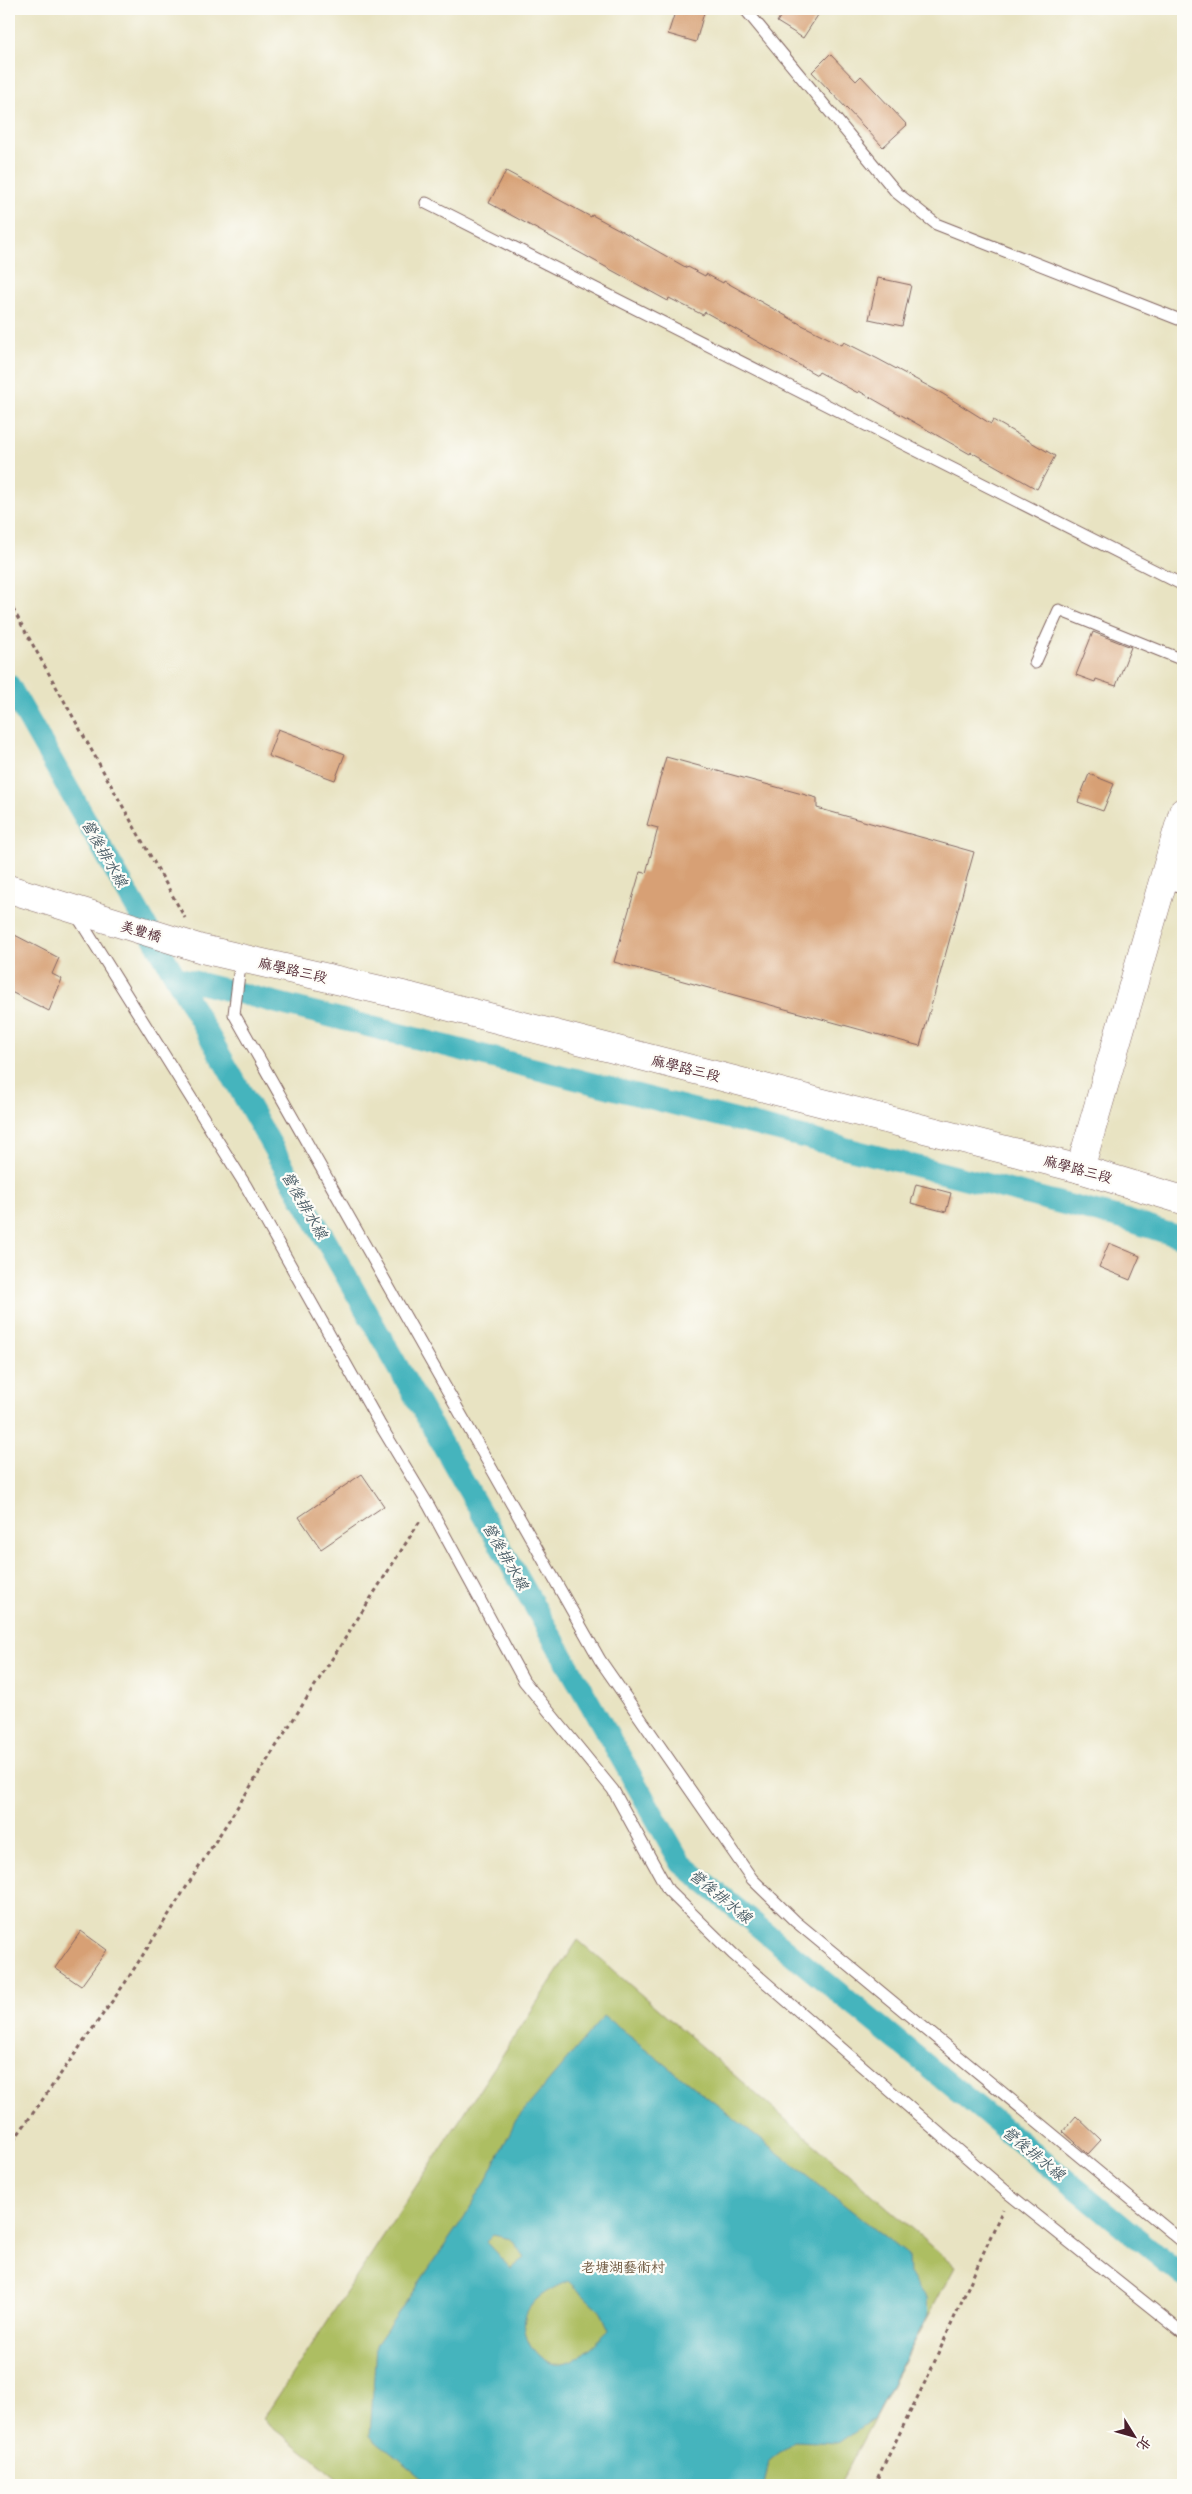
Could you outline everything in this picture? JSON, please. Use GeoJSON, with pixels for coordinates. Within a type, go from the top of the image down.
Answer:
{"type":"FeatureCollection","features":[{"type":"Feature","properties":{"kind":"main road"},"geometry":{"type":"LineString","coordinates":[[1080,1169],[1173,884],[1183,812]]}},
{"type":"Feature","properties":{"kind":"main road","name":"美豐橋"},"geometry":{"type":"LineString","coordinates":[[9,889],[85,914],[194,946]]}},
{"type":"Feature","properties":{"kind":"main road","name":"麻學路三段"},"geometry":{"type":"LineString","coordinates":[[194,946],[421,1000],[1080,1169],[1183,1200]]}},
{"type":"Feature","properties":{"kind":"lane"},"geometry":{"type":"LineString","coordinates":[[745,9],[897,193],[936,224],[1183,321]]}},
{"type":"Feature","properties":{"kind":"lane"},"geometry":{"type":"LineString","coordinates":[[426,203],[1183,585]]}},
{"type":"Feature","properties":{"kind":"lane"},"geometry":{"type":"LineString","coordinates":[[1035,663],[1059,610],[1183,660]]}},
{"type":"Feature","properties":{"kind":"lane"},"geometry":{"type":"LineString","coordinates":[[85,914],[246,1186],[379,1423],[429,1506],[524,1681],[613,1790],[668,1890],[733,1954],[1010,2194],[1183,2333]]}},
{"type":"Feature","properties":{"kind":"lane"},"geometry":{"type":"LineString","coordinates":[[241,958],[234,1014],[600,1660],[752,1880],[795,1922],[1183,2242]]}},
{"type":"Feature","properties":{"kind":"path"},"geometry":{"type":"LineString","coordinates":[[9,602],[194,946]]}},
{"type":"Feature","properties":{"kind":"path"},"geometry":{"type":"LineString","coordinates":[[9,2147],[125,1983],[429,1506]]}},
{"type":"Feature","properties":{"kind":"path"},"geometry":{"type":"LineString","coordinates":[[874,2485],[930,2372],[1010,2194]]}},
{"type":"Feature","properties":{"kind":"green space","name":"老塘湖藝術村"},"geometry":{"type":"Polygon","coordinates":[[[578,1940],[955,2266],[839,2485],[345,2485],[263,2419],[578,1940]]]}},
{"type":"Feature","properties":{"kind":"water","name":"老塘湖藝術村"},"geometry":{"type":"Polygon","coordinates":[[[604,2016],[908,2255],[909,2274],[927,2298],[928,2315],[874,2418],[838,2443],[794,2441],[769,2461],[764,2485],[430,2485],[370,2436],[376,2345],[463,2219],[485,2183],[516,2120],[604,2016]],[[493,2235],[486,2242],[511,2269],[525,2258],[511,2239],[493,2235]],[[568,2281],[546,2292],[536,2300],[528,2310],[525,2319],[525,2329],[532,2348],[548,2362],[557,2364],[573,2361],[590,2349],[609,2330],[601,2312],[568,2281]]]}},
{"type":"Feature","properties":{"kind":"building"},"geometry":{"type":"Polygon","coordinates":[[[676,9],[705,9],[696,42],[668,34],[676,9]]]}},
{"type":"Feature","properties":{"kind":"building"},"geometry":{"type":"Polygon","coordinates":[[[785,9],[822,9],[803,38],[777,22],[785,9]]]}},
{"type":"Feature","properties":{"kind":"building"},"geometry":{"type":"Polygon","coordinates":[[[830,54],[856,81],[861,76],[907,125],[883,147],[812,72],[830,54]]]}},
{"type":"Feature","properties":{"kind":"building"},"geometry":{"type":"Polygon","coordinates":[[[506,171],[591,217],[592,215],[622,231],[687,268],[705,276],[706,274],[723,283],[724,281],[802,325],[842,345],[844,342],[878,359],[943,394],[991,424],[993,420],[1055,456],[1037,489],[971,452],[970,454],[859,391],[858,393],[819,372],[817,375],[705,312],[703,315],[669,298],[668,301],[489,203],[506,171]]]}},
{"type":"Feature","properties":{"kind":"building"},"geometry":{"type":"Polygon","coordinates":[[[878,278],[911,285],[902,326],[869,319],[878,278]]]}},
{"type":"Feature","properties":{"kind":"building"},"geometry":{"type":"Polygon","coordinates":[[[1093,632],[1131,647],[1116,686],[1096,679],[1095,682],[1076,675],[1093,632]]]}},
{"type":"Feature","properties":{"kind":"building"},"geometry":{"type":"Polygon","coordinates":[[[278,729],[345,754],[335,780],[268,756],[278,729]]]}},
{"type":"Feature","properties":{"kind":"building"},"geometry":{"type":"Polygon","coordinates":[[[666,757],[817,798],[817,808],[974,852],[920,1046],[614,962],[640,872],[646,873],[658,828],[647,825],[666,757]]]}},
{"type":"Feature","properties":{"kind":"building"},"geometry":{"type":"Polygon","coordinates":[[[1089,774],[1114,784],[1103,811],[1078,802],[1089,774]]]}},
{"type":"Feature","properties":{"kind":"building"},"geometry":{"type":"Polygon","coordinates":[[[9,932],[59,958],[52,974],[62,979],[49,1011],[9,991],[9,932]]]}},
{"type":"Feature","properties":{"kind":"building"},"geometry":{"type":"Polygon","coordinates":[[[916,1184],[951,1193],[946,1212],[911,1203],[916,1184]]]}},
{"type":"Feature","properties":{"kind":"building"},"geometry":{"type":"Polygon","coordinates":[[[1109,1243],[1140,1256],[1130,1280],[1099,1267],[1109,1243]]]}},
{"type":"Feature","properties":{"kind":"building"},"geometry":{"type":"Polygon","coordinates":[[[362,1474],[384,1506],[321,1549],[299,1517],[362,1474]]]}},
{"type":"Feature","properties":{"kind":"building"},"geometry":{"type":"Polygon","coordinates":[[[81,1931],[107,1950],[81,1986],[55,1968],[81,1931]]]}},
{"type":"Feature","properties":{"kind":"building"},"geometry":{"type":"Polygon","coordinates":[[[1076,2116],[1101,2140],[1088,2154],[1063,2131],[1076,2116]]]}},
{"type":"Feature","properties":{"kind":"waterway","name":"營後排水線"},"geometry":{"type":"LineString","coordinates":[[9,685],[681,1863],[1183,2276]]}},
{"type":"Feature","properties":{"kind":"waterway"},"geometry":{"type":"LineString","coordinates":[[176,977],[1123,1219],[1183,1238]]}}]}
